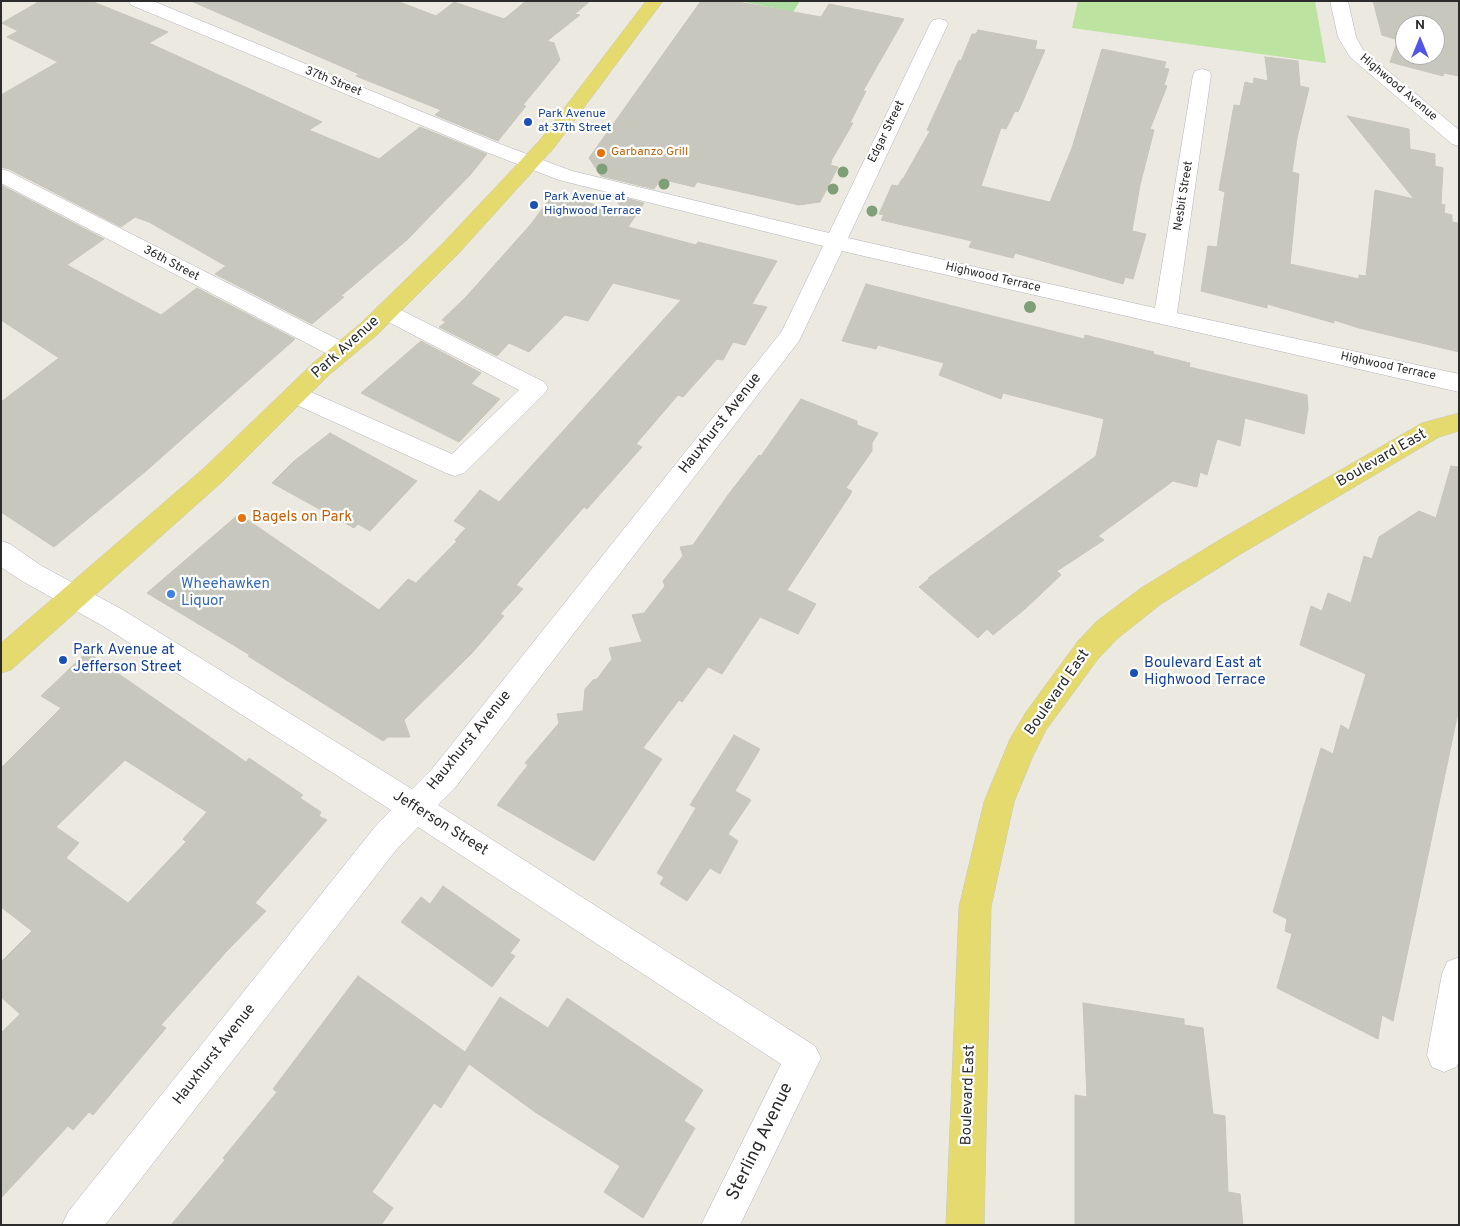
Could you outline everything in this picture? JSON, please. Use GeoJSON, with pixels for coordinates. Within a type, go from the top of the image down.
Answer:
{"type":"FeatureCollection","features":[{"type":"Feature","properties":{"kind":"main road","name":"Park Avenue"},"geometry":{"type":"LineString","coordinates":[[1,661],[213,475],[451,248],[530,164],[583,98],[651,2]]}},
{"type":"Feature","properties":{"kind":"main road","name":"Boulevard East"},"geometry":{"type":"LineString","coordinates":[[966,1225],[975,907],[998,802],[1021,749],[1036,721],[1088,650],[1107,630],[1151,596],[1205,561],[1431,430],[1459,422]]}},
{"type":"Feature","properties":{"kind":"street","name":"37th Street"},"geometry":{"type":"LineString","coordinates":[[137,1],[530,164]]}},
{"type":"Feature","properties":{"kind":"street","name":"Highwood Avenue"},"geometry":{"type":"LineString","coordinates":[[1339,1],[1347,37],[1356,53],[1459,140]]}},
{"type":"Feature","properties":{"kind":"street","name":"Edgar Street"},"geometry":{"type":"LineString","coordinates":[[835,242],[939,24]]}},
{"type":"Feature","properties":{"kind":"street","name":"Nesbit Street"},"geometry":{"type":"LineString","coordinates":[[1165,318],[1202,75]]}},
{"type":"Feature","properties":{"kind":"street","name":"Highwood Terrace"},"geometry":{"type":"LineString","coordinates":[[530,164],[566,176],[835,242],[1459,383]]}},
{"type":"Feature","properties":{"kind":"street","name":"36th Street"},"geometry":{"type":"LineString","coordinates":[[1,175],[341,351]]}},
{"type":"Feature","properties":{"kind":"street","name":"Hauxhurst Avenue"},"geometry":{"type":"LineString","coordinates":[[81,1225],[386,839],[442,779],[791,335],[835,242]]}},
{"type":"Feature","properties":{"kind":"street"},"geometry":{"type":"LineString","coordinates":[[296,395],[455,466],[536,388],[386,311]]}},
{"type":"Feature","properties":{"kind":"street","name":"Jefferson Street"},"geometry":{"type":"LineString","coordinates":[[1,552],[31,573],[113,618],[415,808],[803,1058]]}},
{"type":"Feature","properties":{"kind":"street"},"geometry":{"type":"LineString","coordinates":[[1444,1055],[1459,974]]}},
{"type":"Feature","properties":{"kind":"street","name":"Sterling Avenue"},"geometry":{"type":"LineString","coordinates":[[720,1225],[803,1058]]}},
{"type":"Feature","properties":{"kind":"green space"},"geometry":{"type":"Polygon","coordinates":[[[740,1],[800,1],[793,12],[740,1]]]}},
{"type":"Feature","properties":{"kind":"green space"},"geometry":{"type":"Polygon","coordinates":[[[1078,1],[1315,1],[1326,63],[1072,28],[1078,1]]]}},
{"type":"Feature","properties":{"kind":"building"},"geometry":{"type":"Polygon","coordinates":[[[40,1],[91,1],[168,32],[149,43],[322,122],[309,130],[379,159],[420,127],[487,154],[471,174],[407,240],[341,296],[344,297],[312,324],[215,274],[226,266],[149,222],[135,217],[121,227],[9,169],[1,167],[1,95],[58,62],[7,37],[18,31],[2,23],[40,1]]]}},
{"type":"Feature","properties":{"kind":"building"},"geometry":{"type":"Polygon","coordinates":[[[191,1],[397,1],[436,16],[454,2],[504,19],[526,1],[590,1],[575,14],[580,15],[547,41],[554,43],[560,60],[523,105],[526,106],[498,141],[435,115],[441,110],[356,76],[359,74],[191,1]]]}},
{"type":"Feature","properties":{"kind":"building"},"geometry":{"type":"Polygon","coordinates":[[[701,1],[733,1],[821,17],[829,4],[904,19],[863,91],[866,91],[850,123],[853,123],[831,161],[830,165],[838,167],[820,202],[799,205],[697,182],[694,187],[661,179],[654,189],[601,176],[589,158],[701,1]]]}},
{"type":"Feature","properties":{"kind":"building"},"geometry":{"type":"Polygon","coordinates":[[[1373,1],[1459,1],[1459,76],[1444,73],[1443,76],[1401,65],[1445,65],[1445,15],[1395,15],[1395,39],[1382,35],[1373,1]]]}},
{"type":"Feature","properties":{"kind":"building"},"geometry":{"type":"Polygon","coordinates":[[[978,30],[1037,41],[1035,49],[1045,50],[1018,112],[1015,111],[1006,129],[1001,128],[981,186],[1050,202],[1072,148],[1102,49],[1166,62],[1164,68],[1169,69],[1164,85],[1167,86],[1150,129],[1154,130],[1140,185],[1132,231],[1146,234],[1133,279],[1125,277],[1123,284],[1015,253],[1013,258],[969,247],[972,241],[881,220],[884,215],[879,214],[892,185],[898,186],[903,179],[930,131],[927,130],[959,60],[961,61],[972,34],[976,34],[978,30]]]}},
{"type":"Feature","properties":{"kind":"building"},"geometry":{"type":"Polygon","coordinates":[[[1395,48],[1395,63],[1390,62],[1395,48]]]}},
{"type":"Feature","properties":{"kind":"building"},"geometry":{"type":"Polygon","coordinates":[[[1265,57],[1298,61],[1300,86],[1309,88],[1297,138],[1292,172],[1299,174],[1290,264],[1359,279],[1359,275],[1366,276],[1375,190],[1414,199],[1347,116],[1409,129],[1410,149],[1435,154],[1435,166],[1443,168],[1441,204],[1445,205],[1444,213],[1452,215],[1452,222],[1459,223],[1459,352],[1359,328],[1334,320],[1334,323],[1267,304],[1267,308],[1201,291],[1208,246],[1217,247],[1225,192],[1219,190],[1234,105],[1240,106],[1245,82],[1253,84],[1254,78],[1268,81],[1265,57]]]}},
{"type":"Feature","properties":{"kind":"building"},"geometry":{"type":"Polygon","coordinates":[[[1,185],[104,239],[67,265],[161,315],[197,288],[295,339],[146,471],[54,547],[1,512],[1,402],[59,358],[1,320],[1,185]]]}},
{"type":"Feature","properties":{"kind":"building"},"geometry":{"type":"Polygon","coordinates":[[[553,194],[624,212],[613,195],[644,203],[628,227],[696,245],[698,242],[777,261],[752,304],[767,307],[745,345],[733,342],[723,360],[717,359],[683,397],[678,395],[636,444],[642,447],[587,509],[584,507],[516,585],[523,589],[500,614],[504,616],[472,653],[404,720],[410,737],[388,737],[383,741],[248,656],[250,655],[147,593],[239,514],[379,610],[408,579],[416,583],[457,541],[455,540],[466,528],[454,521],[480,490],[499,502],[681,300],[613,283],[588,321],[565,315],[529,352],[509,343],[497,356],[439,327],[446,322],[442,320],[466,297],[531,224],[553,194]]]}},
{"type":"Feature","properties":{"kind":"building"},"geometry":{"type":"Polygon","coordinates":[[[866,284],[1084,339],[1085,335],[1154,352],[1153,354],[1190,363],[1189,367],[1307,395],[1308,409],[1304,434],[1245,418],[1240,446],[1217,439],[1207,475],[1200,472],[1197,487],[1173,481],[1098,536],[1104,540],[1057,571],[1061,575],[1025,609],[993,635],[987,629],[978,638],[919,587],[930,578],[928,578],[1096,456],[1104,419],[1003,393],[1001,399],[939,375],[944,363],[878,345],[876,349],[842,341],[866,284]]]}},
{"type":"Feature","properties":{"kind":"building"},"geometry":{"type":"Polygon","coordinates":[[[421,341],[481,373],[471,384],[500,399],[459,442],[361,393],[421,341]]]}},
{"type":"Feature","properties":{"kind":"building"},"geometry":{"type":"Polygon","coordinates":[[[801,399],[857,421],[857,425],[878,433],[872,443],[872,451],[846,488],[852,491],[850,495],[787,590],[816,604],[798,634],[760,617],[722,674],[708,667],[682,702],[679,700],[643,748],[662,759],[594,861],[497,805],[528,765],[525,763],[559,723],[557,714],[583,711],[585,689],[593,680],[597,679],[612,659],[609,648],[642,642],[632,615],[644,613],[665,586],[663,581],[683,556],[680,547],[693,545],[728,495],[759,455],[761,456],[801,399]]]}},
{"type":"Feature","properties":{"kind":"building"},"geometry":{"type":"Polygon","coordinates":[[[330,433],[417,481],[370,531],[358,524],[354,528],[272,483],[294,461],[330,433]]]}},
{"type":"Feature","properties":{"kind":"building"},"geometry":{"type":"Polygon","coordinates":[[[1451,466],[1459,467],[1459,708],[1393,1021],[1382,1015],[1378,1039],[1277,988],[1292,934],[1285,931],[1287,919],[1273,912],[1321,748],[1333,754],[1341,725],[1349,730],[1366,674],[1300,645],[1311,606],[1322,611],[1328,593],[1351,603],[1364,556],[1372,559],[1379,537],[1419,511],[1436,518],[1451,466]]]}},
{"type":"Feature","properties":{"kind":"building"},"geometry":{"type":"Polygon","coordinates":[[[87,652],[246,762],[249,758],[303,795],[300,798],[321,812],[319,816],[327,820],[255,903],[266,911],[226,952],[161,1025],[166,1028],[93,1115],[89,1112],[73,1130],[68,1126],[1,1198],[1,1033],[20,1014],[1,997],[1,962],[32,931],[1,907],[1,768],[61,708],[41,696],[87,652]],[[125,760],[56,827],[79,843],[66,858],[128,903],[186,842],[183,839],[207,812],[125,760]]]}},
{"type":"Feature","properties":{"kind":"building"},"geometry":{"type":"Polygon","coordinates":[[[734,735],[760,749],[735,791],[751,800],[728,834],[738,841],[720,874],[710,868],[687,901],[660,884],[664,877],[657,873],[696,808],[690,805],[734,735]]]}},
{"type":"Feature","properties":{"kind":"building"},"geometry":{"type":"Polygon","coordinates":[[[443,886],[520,940],[510,953],[515,956],[492,987],[401,922],[421,897],[430,904],[443,886]]]}},
{"type":"Feature","properties":{"kind":"building"},"geometry":{"type":"Polygon","coordinates":[[[358,976],[465,1052],[500,997],[548,1028],[567,998],[703,1090],[684,1121],[695,1128],[643,1218],[604,1192],[620,1166],[535,1112],[469,1064],[441,1108],[434,1103],[372,1192],[393,1208],[381,1225],[171,1225],[225,1160],[223,1158],[277,1092],[273,1089],[358,976]]]}},
{"type":"Feature","properties":{"kind":"building"},"geometry":{"type":"Polygon","coordinates":[[[1083,1003],[1184,1019],[1184,1025],[1203,1028],[1213,1114],[1225,1116],[1228,1192],[1240,1194],[1243,1225],[1075,1225],[1075,1095],[1087,1097],[1083,1003]]]}},
{"type":"Feature","properties":{"kind":"place","name":"Park Avenue at 37th Street"},"geometry":{"type":"Point","coordinates":[528,122]}},
{"type":"Feature","properties":{"kind":"place","name":"Garbanzo Grill"},"geometry":{"type":"Point","coordinates":[601,153]}},
{"type":"Feature","properties":{"kind":"place","name":"Park Avenue at Highwood Terrace"},"geometry":{"type":"Point","coordinates":[534,205]}},
{"type":"Feature","properties":{"kind":"place","name":"Bagels on Park"},"geometry":{"type":"Point","coordinates":[242,518]}},
{"type":"Feature","properties":{"kind":"place","name":"Wheehawken Liquor"},"geometry":{"type":"Point","coordinates":[171,594]}},
{"type":"Feature","properties":{"kind":"place","name":"Park Avenue at Jefferson Street"},"geometry":{"type":"Point","coordinates":[63,660]}},
{"type":"Feature","properties":{"kind":"place","name":"Boulevard East at Highwood Terrace"},"geometry":{"type":"Point","coordinates":[1134,673]}}]}
